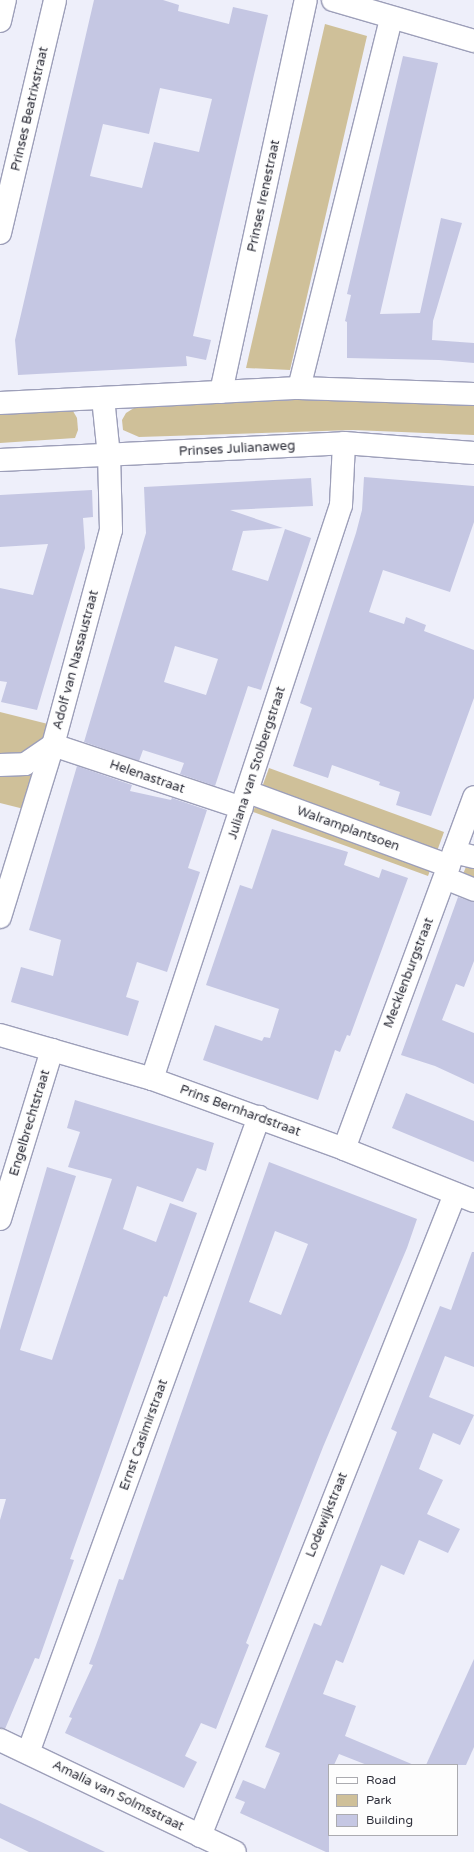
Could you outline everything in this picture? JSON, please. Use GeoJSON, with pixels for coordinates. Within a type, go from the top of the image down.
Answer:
{"type":"FeatureCollection","features":[{"type":"Feature","properties":{"kind":"street"},"geometry":{"type":"LineString","coordinates":[[0,21],[5,0]]}},
{"type":"Feature","properties":{"kind":"street","name":"Prinses Beatrixstraat"},"geometry":{"type":"LineString","coordinates":[[1,223],[55,0]]}},
{"type":"Feature","properties":{"kind":"street","name":"Prinses Irenestraat"},"geometry":{"type":"LineString","coordinates":[[221,392],[306,0]]}},
{"type":"Feature","properties":{"kind":"street"},"geometry":{"type":"LineString","coordinates":[[333,0],[474,41]]}},
{"type":"Feature","properties":{"kind":"street"},"geometry":{"type":"LineString","coordinates":[[299,388],[391,18]]}},
{"type":"Feature","properties":{"kind":"street"},"geometry":{"type":"LineString","coordinates":[[0,404],[299,388],[474,394]]}},
{"type":"Feature","properties":{"kind":"street","name":"Adolf van Nassaustraat"},"geometry":{"type":"LineString","coordinates":[[0,917],[53,745],[111,530],[109,456],[103,398]]}},
{"type":"Feature","properties":{"kind":"street","name":"Prinses Julianaweg"},"geometry":{"type":"LineString","coordinates":[[0,460],[109,456],[344,443],[474,453]]}},
{"type":"Feature","properties":{"kind":"street","name":"Juliana van Stolbergstraat"},"geometry":{"type":"LineString","coordinates":[[152,1079],[341,505],[344,443]]}},
{"type":"Feature","properties":{"kind":"street"},"geometry":{"type":"LineString","coordinates":[[0,765],[25,764],[53,745]]}},
{"type":"Feature","properties":{"kind":"street","name":"Helenastraat"},"geometry":{"type":"LineString","coordinates":[[53,745],[245,800]]}},
{"type":"Feature","properties":{"kind":"street","name":"Mecklenburgstraat"},"geometry":{"type":"LineString","coordinates":[[344,1149],[456,863],[474,797]]}},
{"type":"Feature","properties":{"kind":"street","name":"Walramplantsoen"},"geometry":{"type":"LineString","coordinates":[[245,800],[456,863],[474,890]]}},
{"type":"Feature","properties":{"kind":"street","name":"Prins Bernhardstraat"},"geometry":{"type":"LineString","coordinates":[[0,1035],[152,1079],[344,1149],[464,1198]]}},
{"type":"Feature","properties":{"kind":"street","name":"Engelbrechtstraat"},"geometry":{"type":"LineString","coordinates":[[0,1220],[52,1050]]}},
{"type":"Feature","properties":{"kind":"street","name":"Ernst Casimirstraat"},"geometry":{"type":"LineString","coordinates":[[28,1753],[259,1117]]}},
{"type":"Feature","properties":{"kind":"street","name":"Lodewijkstraat"},"geometry":{"type":"LineString","coordinates":[[200,1836],[464,1198]]}},
{"type":"Feature","properties":{"kind":"street","name":"Amalia van Solmsstraat"},"geometry":{"type":"LineString","coordinates":[[0,1740],[235,1852]]}},
{"type":"Feature","properties":{"kind":"green space"},"geometry":{"type":"Polygon","coordinates":[[[325,24],[367,36],[290,370],[246,368],[325,24]]]}},
{"type":"Feature","properties":{"kind":"green space"},"geometry":{"type":"Polygon","coordinates":[[[352,397],[474,403],[474,435],[353,430],[139,437],[123,430],[122,420],[126,413],[134,408],[352,397]]]}},
{"type":"Feature","properties":{"kind":"green space"},"geometry":{"type":"Polygon","coordinates":[[[64,409],[73,411],[77,418],[78,430],[75,438],[0,443],[0,414],[64,409]]]}},
{"type":"Feature","properties":{"kind":"green space"},"geometry":{"type":"Polygon","coordinates":[[[0,712],[52,725],[28,810],[0,803],[0,712]]]}},
{"type":"Feature","properties":{"kind":"green space"},"geometry":{"type":"Polygon","coordinates":[[[269,768],[444,832],[428,876],[253,812],[269,768]]]}},
{"type":"Feature","properties":{"kind":"green space"},"geometry":{"type":"Polygon","coordinates":[[[474,847],[474,885],[461,879],[474,847]]]}},
{"type":"Feature","properties":{"kind":"building"},"geometry":{"type":"Polygon","coordinates":[[[94,0],[163,0],[179,5],[178,11],[229,24],[233,7],[268,15],[193,336],[211,340],[206,360],[186,356],[187,366],[18,375],[15,340],[94,0]],[[160,88],[149,134],[103,124],[90,176],[142,188],[154,142],[199,152],[212,99],[160,88]]]}},
{"type":"Feature","properties":{"kind":"building"},"geometry":{"type":"Polygon","coordinates":[[[403,56],[438,63],[380,314],[420,313],[441,218],[462,223],[433,321],[432,340],[474,343],[474,363],[439,360],[347,358],[347,322],[345,321],[351,295],[347,294],[403,56]]]}},
{"type":"Feature","properties":{"kind":"building"},"geometry":{"type":"Polygon","coordinates":[[[364,477],[474,486],[474,522],[450,592],[383,570],[369,612],[404,624],[406,617],[426,625],[424,631],[474,650],[474,698],[431,816],[396,805],[400,792],[379,785],[380,782],[332,765],[328,778],[293,766],[312,708],[300,703],[356,533],[362,510],[364,477]]]}},
{"type":"Feature","properties":{"kind":"building"},"geometry":{"type":"Polygon","coordinates":[[[311,478],[313,506],[230,510],[283,528],[243,531],[232,570],[268,581],[285,529],[311,538],[261,690],[248,686],[215,786],[180,774],[184,763],[143,750],[139,761],[84,742],[146,533],[144,487],[311,478]],[[175,646],[164,682],[206,695],[218,659],[175,646]]]}},
{"type":"Feature","properties":{"kind":"building"},"geometry":{"type":"Polygon","coordinates":[[[92,490],[93,517],[83,518],[85,548],[37,710],[1,702],[7,682],[0,681],[0,588],[33,595],[48,544],[0,547],[0,495],[92,490]]]}},
{"type":"Feature","properties":{"kind":"building"},"geometry":{"type":"Polygon","coordinates":[[[77,766],[132,785],[130,791],[171,800],[172,798],[207,810],[188,868],[200,872],[167,972],[137,962],[126,997],[139,1001],[128,1036],[11,1002],[21,967],[53,976],[61,940],[29,930],[77,766]]]}},
{"type":"Feature","properties":{"kind":"building"},"geometry":{"type":"Polygon","coordinates":[[[272,829],[348,852],[344,865],[379,878],[382,869],[408,878],[350,1036],[347,1035],[340,1052],[335,1050],[318,1100],[203,1060],[215,1025],[262,1041],[264,1037],[270,1038],[279,1009],[206,985],[240,885],[252,889],[272,829]]]}},
{"type":"Feature","properties":{"kind":"building"},"geometry":{"type":"Polygon","coordinates":[[[458,897],[474,902],[474,961],[464,987],[456,984],[442,1020],[474,1033],[474,1084],[435,1066],[401,1055],[458,897]]]}},
{"type":"Feature","properties":{"kind":"building"},"geometry":{"type":"Polygon","coordinates":[[[406,1093],[474,1121],[474,1162],[392,1128],[406,1093]]]}},
{"type":"Feature","properties":{"kind":"building"},"geometry":{"type":"Polygon","coordinates":[[[75,1100],[214,1143],[206,1171],[197,1168],[183,1202],[137,1186],[123,1229],[156,1242],[170,1203],[197,1213],[167,1297],[164,1296],[70,1559],[74,1560],[39,1659],[35,1658],[5,1729],[0,1728],[0,1520],[6,1499],[0,1499],[0,1330],[47,1167],[76,1176],[20,1350],[52,1360],[112,1179],[68,1167],[80,1132],[67,1128],[75,1100]]]}},
{"type":"Feature","properties":{"kind":"building"},"geometry":{"type":"Polygon","coordinates":[[[269,1162],[417,1219],[407,1248],[323,1447],[246,1643],[249,1645],[216,1729],[201,1723],[185,1756],[197,1762],[184,1788],[65,1733],[72,1718],[69,1717],[93,1665],[89,1664],[119,1579],[123,1580],[269,1162]],[[275,1231],[249,1302],[281,1315],[308,1244],[275,1231]]]}},
{"type":"Feature","properties":{"kind":"building"},"geometry":{"type":"Polygon","coordinates":[[[472,1252],[474,1252],[474,1367],[445,1356],[429,1397],[474,1415],[460,1445],[433,1433],[419,1469],[443,1480],[427,1514],[460,1529],[448,1553],[419,1540],[404,1575],[381,1565],[343,1663],[336,1660],[323,1694],[356,1706],[345,1736],[412,1764],[364,1764],[339,1754],[334,1764],[328,1764],[329,1852],[326,1852],[240,1813],[245,1802],[235,1798],[243,1780],[265,1789],[280,1753],[265,1747],[314,1623],[321,1626],[397,1432],[391,1429],[440,1306],[451,1310],[472,1252]]]}},
{"type":"Feature","properties":{"kind":"building"},"geometry":{"type":"Polygon","coordinates":[[[474,1659],[474,1747],[466,1765],[426,1764],[474,1659]]]}},
{"type":"Feature","properties":{"kind":"building"},"geometry":{"type":"Polygon","coordinates":[[[0,1803],[105,1852],[29,1852],[0,1838],[0,1803]]]}}]}
